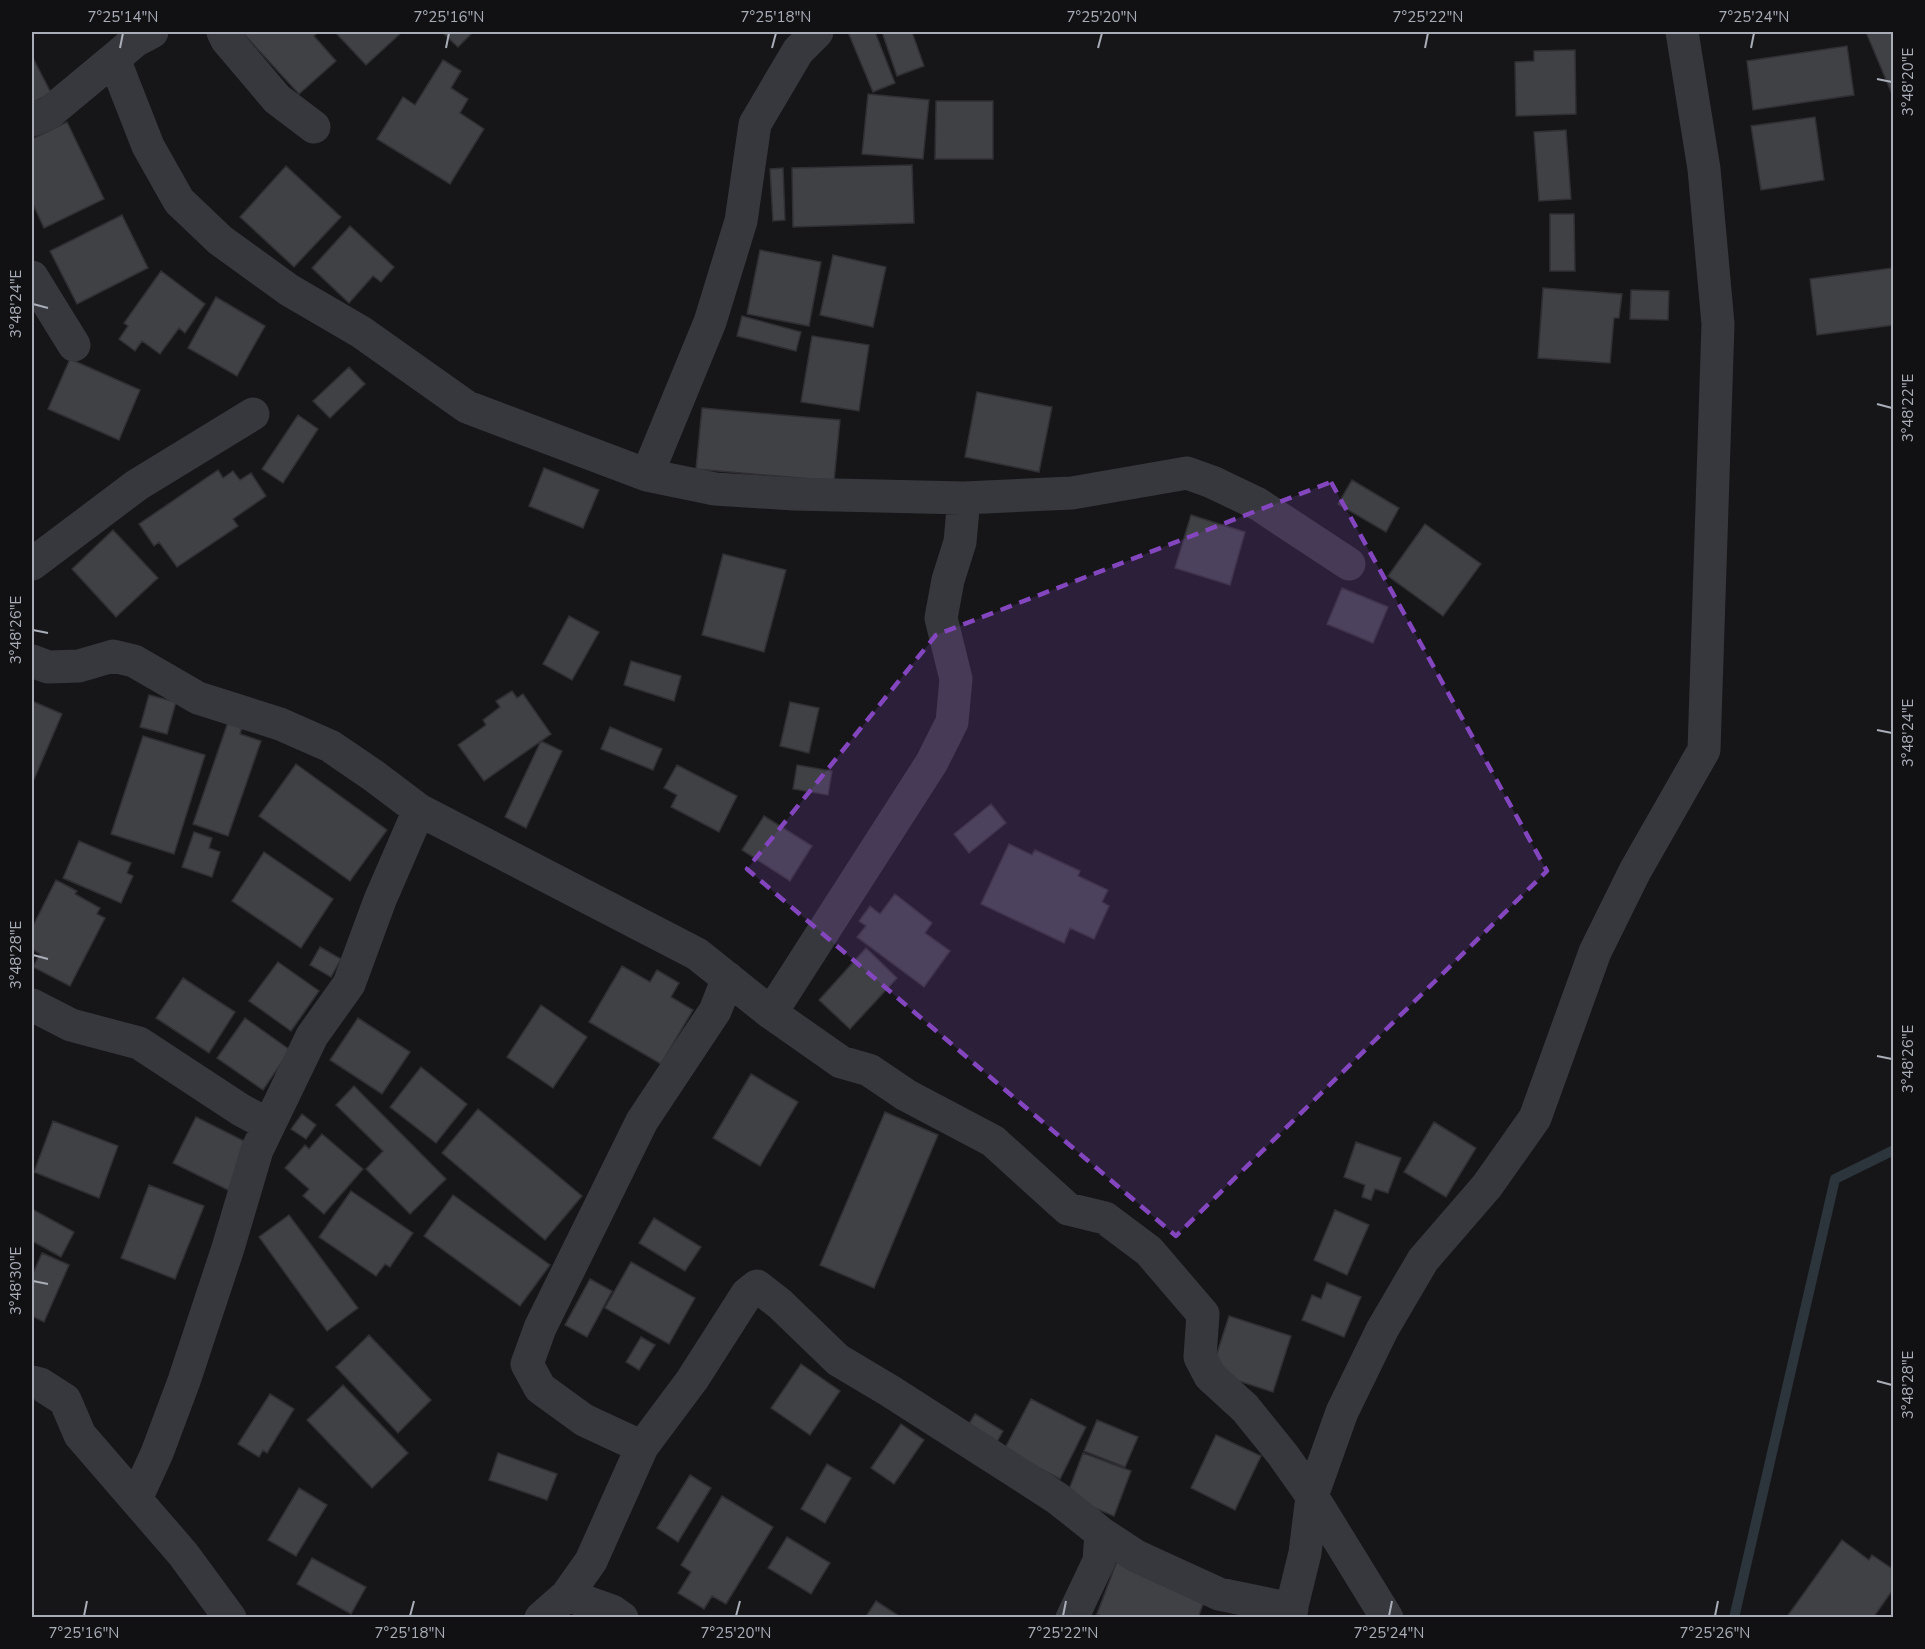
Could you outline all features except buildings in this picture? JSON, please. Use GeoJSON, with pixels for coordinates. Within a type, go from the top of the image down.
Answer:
{"type":"FeatureCollection","features":[{"type":"Feature","properties":{"kind":"street"},"geometry":{"type":"LineString","coordinates":[[32,120],[49,113],[135,41],[152,32]]}},
{"type":"Feature","properties":{"kind":"street"},"geometry":{"type":"LineString","coordinates":[[223,32],[226,40],[278,99],[314,127]]}},
{"type":"Feature","properties":{"kind":"street"},"geometry":{"type":"LineString","coordinates":[[647,475],[710,322],[741,221],[755,124],[798,51],[817,32]]}},
{"type":"Feature","properties":{"kind":"street"},"geometry":{"type":"LineString","coordinates":[[541,1617],[567,1595],[591,1561],[642,1447],[692,1380],[747,1294],[757,1286],[780,1304],[838,1360],[1057,1498],[1101,1533],[1136,1556],[1219,1594],[1291,1613],[1305,1553],[1312,1496],[1342,1412],[1382,1330],[1423,1260],[1487,1186],[1535,1118],[1595,951],[1635,871],[1704,750],[1718,324],[1704,169],[1682,32]]}},
{"type":"Feature","properties":{"kind":"street"},"geometry":{"type":"LineString","coordinates":[[114,59],[148,146],[179,201],[220,240],[289,290],[361,332],[467,407],[647,475],[715,489],[794,494],[964,498],[1072,493],[1187,473],[1258,504],[1349,564]]}},
{"type":"Feature","properties":{"kind":"street"},"geometry":{"type":"LineString","coordinates":[[32,277],[74,345]]}},
{"type":"Feature","properties":{"kind":"street"},"geometry":{"type":"LineString","coordinates":[[32,564],[137,485],[253,414]]}},
{"type":"Feature","properties":{"kind":"street"},"geometry":{"type":"LineString","coordinates":[[771,1013],[932,762],[952,722],[956,679],[941,618],[948,580],[960,542],[964,498]]}},
{"type":"Feature","properties":{"kind":"street"},"geometry":{"type":"LineString","coordinates":[[32,661],[48,667],[79,666],[112,656],[134,661],[198,698],[280,724],[330,746],[419,810],[697,954],[771,1013],[841,1062],[869,1070],[906,1095],[993,1141],[1068,1209],[1105,1218],[1149,1251],[1203,1314],[1200,1358],[1210,1376],[1245,1408],[1283,1455],[1312,1496],[1387,1617]]}},
{"type":"Feature","properties":{"kind":"street"},"geometry":{"type":"LineString","coordinates":[[136,1499],[157,1453],[184,1381],[228,1248],[257,1150],[312,1036],[349,984],[380,900],[419,810]]}},
{"type":"Feature","properties":{"kind":"street"},"geometry":{"type":"LineString","coordinates":[[642,1447],[584,1420],[540,1388],[527,1364],[540,1328],[642,1121],[714,1011],[728,978]]}},
{"type":"Feature","properties":{"kind":"street"},"geometry":{"type":"LineString","coordinates":[[32,1005],[71,1025],[139,1043],[241,1110],[269,1125]]}},
{"type":"Feature","properties":{"kind":"street"},"geometry":{"type":"LineString","coordinates":[[32,1382],[40,1384],[65,1400],[80,1435],[183,1554],[230,1617]]}},
{"type":"Feature","properties":{"kind":"street"},"geometry":{"type":"LineString","coordinates":[[1072,1617],[1099,1561],[1101,1533]]}},
{"type":"Feature","properties":{"kind":"street"},"geometry":{"type":"LineString","coordinates":[[567,1595],[612,1611],[622,1617]]}},
{"type":"Feature","properties":{"kind":"highlighted area"},"geometry":{"type":"Polygon","coordinates":[[[1331,482],[1547,871],[1176,1236],[747,869],[936,635],[1331,482]]]}},
{"type":"Feature","properties":{"kind":"waterway"},"geometry":{"type":"LineString","coordinates":[[1734,1618],[1835,1179],[1894,1150]]}}]}
